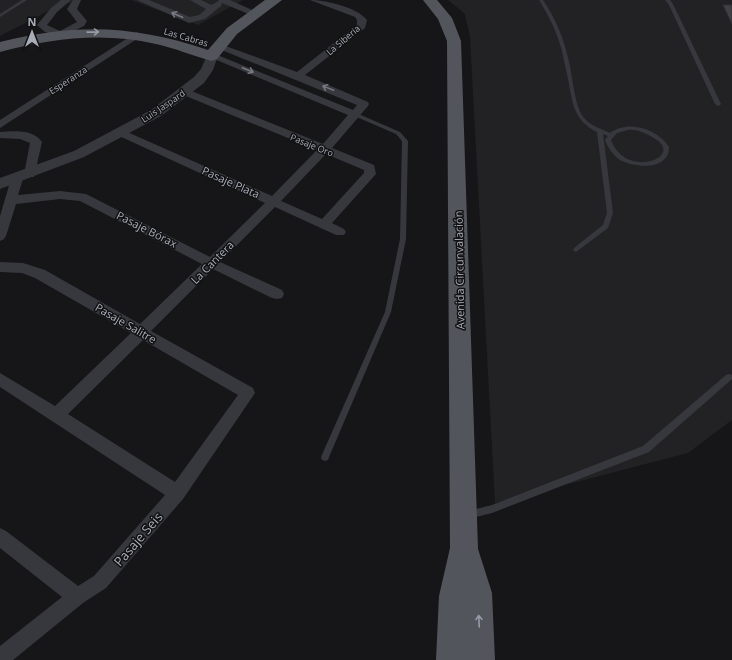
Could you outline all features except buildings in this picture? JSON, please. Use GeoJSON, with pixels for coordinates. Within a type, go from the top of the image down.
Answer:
{"type":"FeatureCollection","features":[{"type":"Feature","properties":{"kind":"main road","name":"Luis Jaspard"},"geometry":{"type":"LineString","coordinates":[[215,51],[254,13],[275,0]]}},
{"type":"Feature","properties":{"kind":"main road","name":"Avenida Circunvalación"},"geometry":{"type":"LineString","coordinates":[[430,0],[445,18],[454,41],[464,548],[453,596],[451,660]]}},
{"type":"Feature","properties":{"kind":"main road","name":"Las Cabras"},"geometry":{"type":"LineString","coordinates":[[0,37],[42,25],[82,21],[127,23],[176,33],[215,51]]}},
{"type":"Feature","properties":{"kind":"main road","name":"Las Cabras"},"geometry":{"type":"LineString","coordinates":[[0,47],[61,34],[107,32],[137,35],[215,51]]}},
{"type":"Feature","properties":{"kind":"main road","name":"Avenida Circunvalación"},"geometry":{"type":"LineString","coordinates":[[464,548],[478,593],[480,660]]}},
{"type":"Feature","properties":{"kind":"street"},"geometry":{"type":"LineString","coordinates":[[67,0],[54,10],[42,25],[48,30],[61,34],[76,27],[82,21],[72,9],[77,0]]}},
{"type":"Feature","properties":{"kind":"street"},"geometry":{"type":"LineString","coordinates":[[141,0],[189,20],[202,18],[222,0],[254,13]]}},
{"type":"Feature","properties":{"kind":"street"},"geometry":{"type":"LineString","coordinates":[[194,0],[212,9]]}},
{"type":"Feature","properties":{"kind":"street","name":"La Siberia"},"geometry":{"type":"LineString","coordinates":[[298,76],[362,26],[362,20],[358,15],[314,0]]}},
{"type":"Feature","properties":{"kind":"street","name":"Esperanza"},"geometry":{"type":"LineString","coordinates":[[0,125],[137,35]]}},
{"type":"Feature","properties":{"kind":"street","name":"Las Cabras"},"geometry":{"type":"LineString","coordinates":[[215,51],[298,76],[364,104]]}},
{"type":"Feature","properties":{"kind":"street","name":"Las Cabras"},"geometry":{"type":"LineString","coordinates":[[215,51],[354,114]]}},
{"type":"Feature","properties":{"kind":"street","name":"Luis Jaspard"},"geometry":{"type":"LineString","coordinates":[[0,184],[24,176],[121,133],[156,113],[199,80],[207,70],[215,51]]}},
{"type":"Feature","properties":{"kind":"street","name":"Pasaje Oro"},"geometry":{"type":"LineString","coordinates":[[184,92],[368,167],[371,172],[323,225]]}},
{"type":"Feature","properties":{"kind":"street","name":"La Cantera"},"geometry":{"type":"LineString","coordinates":[[57,415],[274,202],[324,150],[364,104]]}},
{"type":"Feature","properties":{"kind":"street","name":"Pasaje Plata"},"geometry":{"type":"LineString","coordinates":[[121,133],[340,232]]}},
{"type":"Feature","properties":{"kind":"street"},"geometry":{"type":"LineString","coordinates":[[0,134],[24,136],[33,138],[36,142],[24,176],[11,200],[0,236]]}},
{"type":"Feature","properties":{"kind":"street","name":"Pasaje Bórax"},"geometry":{"type":"LineString","coordinates":[[11,200],[60,195],[82,197],[211,263],[277,294]]}},
{"type":"Feature","properties":{"kind":"street","name":"Pasaje Salitre"},"geometry":{"type":"LineString","coordinates":[[0,267],[14,267],[32,270],[248,393]]}},
{"type":"Feature","properties":{"kind":"street"},"geometry":{"type":"LineString","coordinates":[[2,383],[57,415],[177,493]]}},
{"type":"Feature","properties":{"kind":"street","name":"Pasaje Seis"},"geometry":{"type":"LineString","coordinates":[[0,658],[77,597],[100,582],[177,493],[248,393]]}},
{"type":"Feature","properties":{"kind":"street"},"geometry":{"type":"LineString","coordinates":[[0,538],[77,597]]}},
{"type":"Feature","properties":{"kind":"lane"},"geometry":{"type":"LineString","coordinates":[[0,16],[25,0]]}},
{"type":"Feature","properties":{"kind":"lane"},"geometry":{"type":"LineString","coordinates":[[541,0],[554,21],[563,41],[576,104],[580,116],[586,122],[610,135]]}},
{"type":"Feature","properties":{"kind":"lane"},"geometry":{"type":"LineString","coordinates":[[667,0],[671,4],[718,104]]}},
{"type":"Feature","properties":{"kind":"lane"},"geometry":{"type":"LineString","coordinates":[[325,457],[388,312],[403,239],[405,141],[398,133],[354,114]]}},
{"type":"Feature","properties":{"kind":"lane"},"geometry":{"type":"LineString","coordinates":[[632,128],[650,132],[663,142],[666,148],[666,154],[662,159],[647,164],[628,161],[613,152],[608,140],[610,135],[623,129],[632,128]]}},
{"type":"Feature","properties":{"kind":"lane"},"geometry":{"type":"LineString","coordinates":[[576,250],[606,226],[610,213],[600,130]]}},
{"type":"Feature","properties":{"kind":"lane"},"geometry":{"type":"LineString","coordinates":[[464,515],[492,509],[646,449],[729,377]]}},
{"type":"Feature","properties":{"kind":"shaded area"},"geometry":{"type":"Polygon","coordinates":[[[0,0],[82,0],[58,6],[0,36],[0,0]]]}},
{"type":"Feature","properties":{"kind":"shaded area"},"geometry":{"type":"Polygon","coordinates":[[[131,0],[243,0],[198,25],[131,0]]]}},
{"type":"Feature","properties":{"kind":"shaded area"},"geometry":{"type":"Polygon","coordinates":[[[448,0],[732,0],[732,420],[688,453],[495,503],[470,37],[465,14],[448,0]]]}}]}
